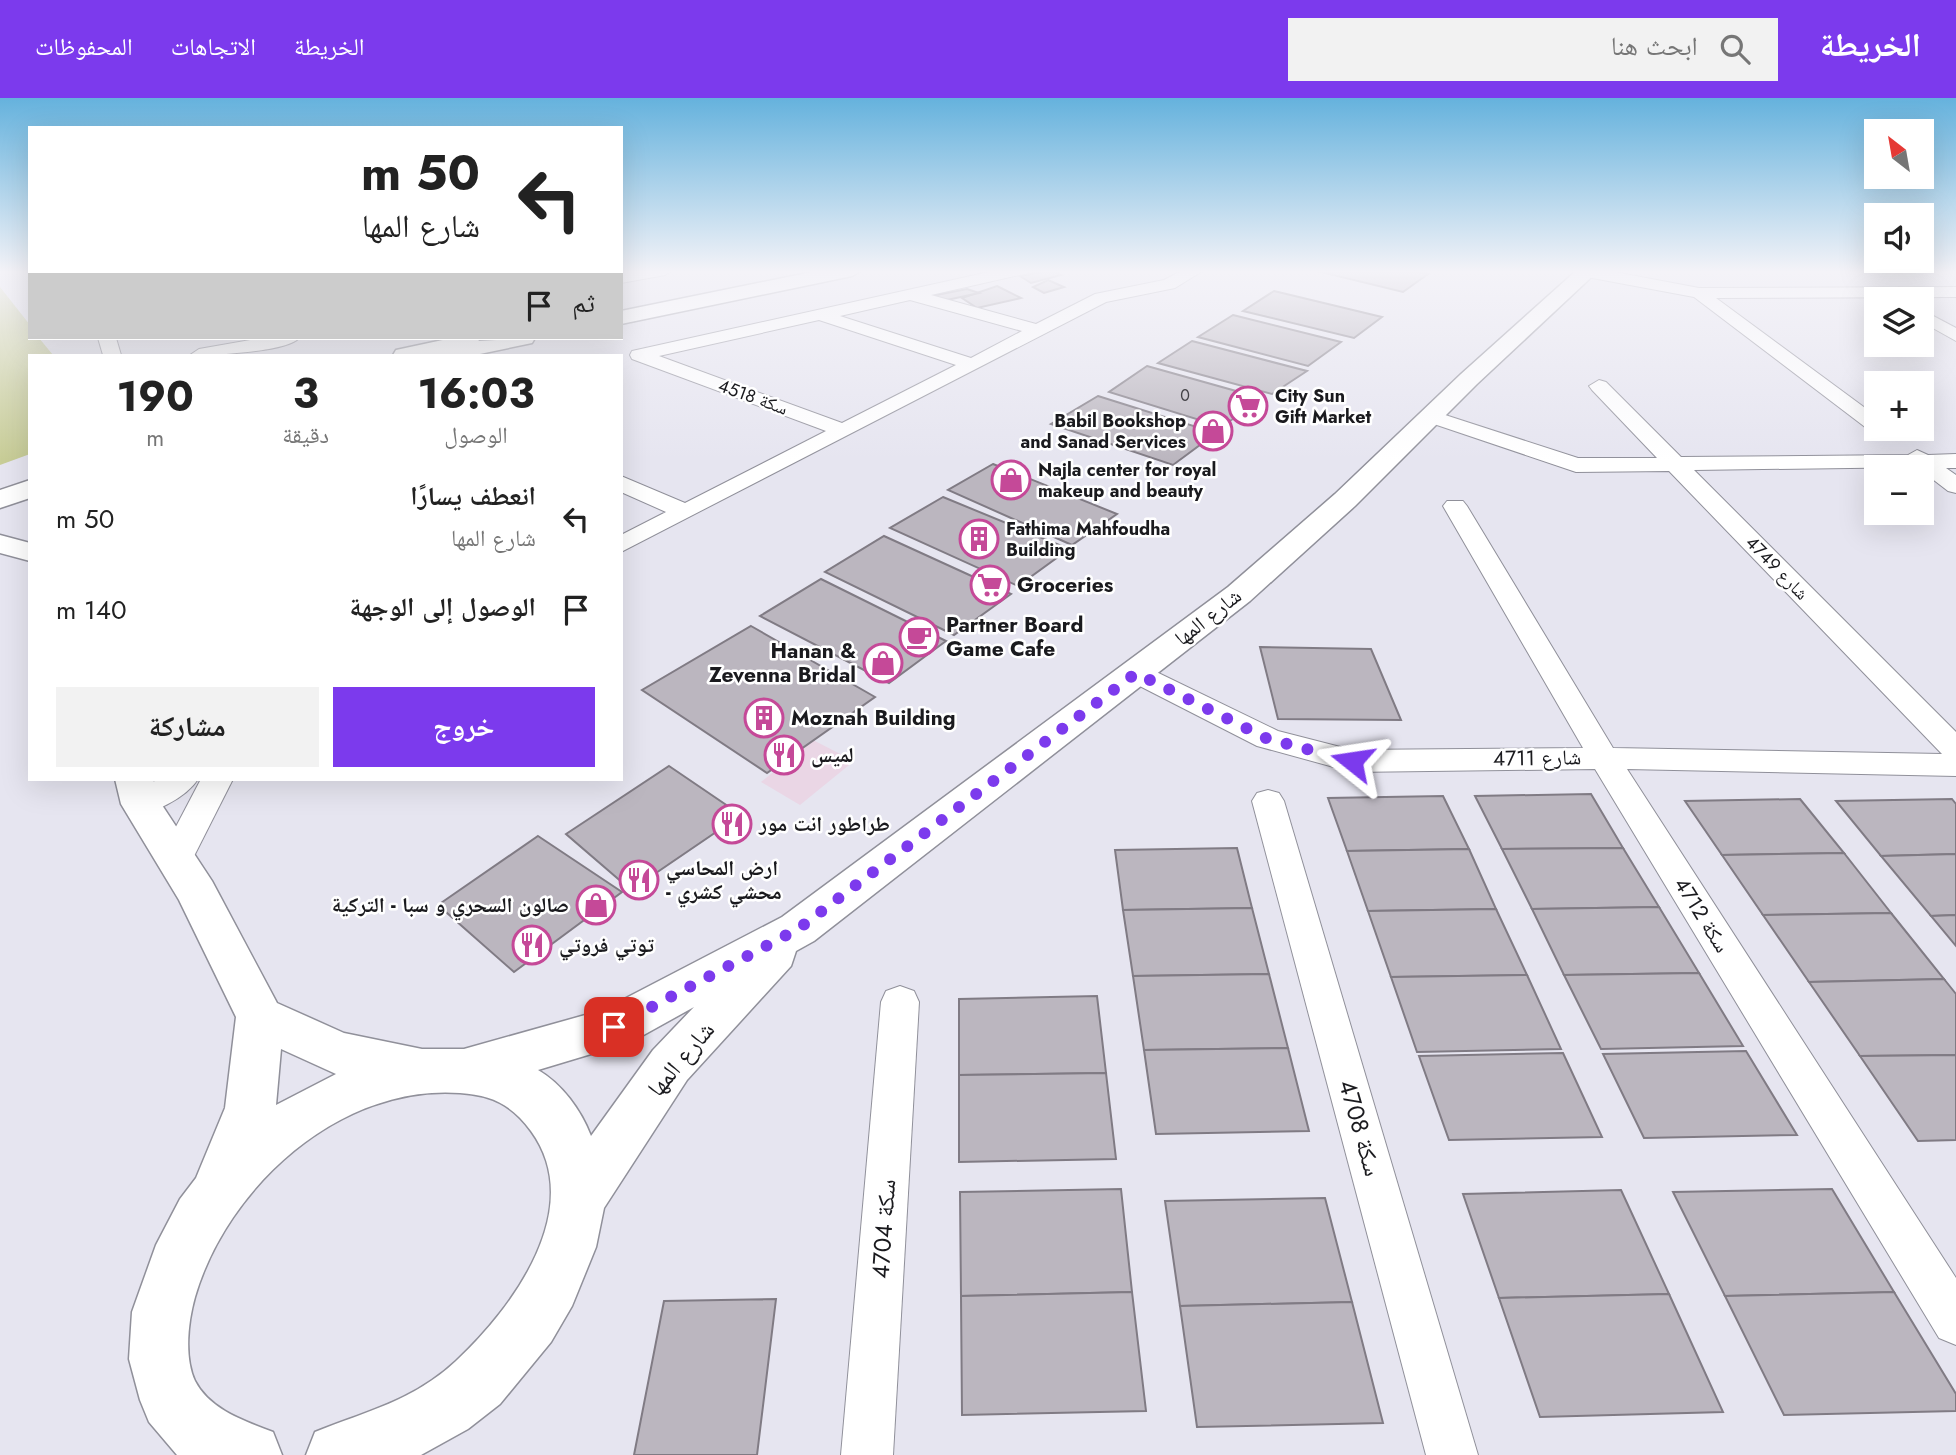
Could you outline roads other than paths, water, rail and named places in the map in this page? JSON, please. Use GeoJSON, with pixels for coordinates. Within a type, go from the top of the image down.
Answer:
{"type":"FeatureCollection","features":[{"type":"Feature","properties":{"kind":"street","name":"سكة 4518"},"geometry":{"type":"LineString","coordinates":[[737,333],[639,355],[842,430]]}},
{"type":"Feature","properties":{"kind":"street"},"geometry":{"type":"LineString","coordinates":[[876,333],[971,364]]}},
{"type":"Feature","properties":{"kind":"street"},"geometry":{"type":"LineString","coordinates":[[623,544],[1031,333]]}},
{"type":"Feature","properties":{"kind":"street","name":"شارع المها"},"geometry":{"type":"LineString","coordinates":[[215,1195],[261,1146],[313,1109],[368,1083],[444,1070],[614,1027],[798,929],[1239,594],[1521,333]]}},
{"type":"Feature","properties":{"kind":"street"},"geometry":{"type":"LineString","coordinates":[[1753,333],[1864,417]]}},
{"type":"Feature","properties":{"kind":"street"},"geometry":{"type":"LineString","coordinates":[[204,354],[278,340]]}},
{"type":"Feature","properties":{"kind":"street"},"geometry":{"type":"LineString","coordinates":[[408,354],[471,340]]}},
{"type":"Feature","properties":{"kind":"street"},"geometry":{"type":"LineString","coordinates":[[450,354],[515,340]]}},
{"type":"Feature","properties":{"kind":"street","name":"4749 شارع"},"geometry":{"type":"LineString","coordinates":[[1599,386],[1956,750]]}},
{"type":"Feature","properties":{"kind":"street"},"geometry":{"type":"LineString","coordinates":[[1432,417],[1576,465],[1864,462]]}},
{"type":"Feature","properties":{"kind":"street"},"geometry":{"type":"LineString","coordinates":[[1897,441],[1915,455]]}},
{"type":"Feature","properties":{"kind":"street"},"geometry":{"type":"LineString","coordinates":[[1934,461],[1956,461]]}},
{"type":"Feature","properties":{"kind":"street"},"geometry":{"type":"LineString","coordinates":[[0,480],[28,469]]}},
{"type":"Feature","properties":{"kind":"street"},"geometry":{"type":"LineString","coordinates":[[1934,469],[1956,486]]}},
{"type":"Feature","properties":{"kind":"street"},"geometry":{"type":"LineString","coordinates":[[623,484],[685,512]]}},
{"type":"Feature","properties":{"kind":"street"},"geometry":{"type":"LineString","coordinates":[[0,500],[28,489]]}},
{"type":"Feature","properties":{"kind":"street","name":"سكة 4712"},"geometry":{"type":"LineString","coordinates":[[1455,506],[1604,758],[1956,1321]]}},
{"type":"Feature","properties":{"kind":"street"},"geometry":{"type":"LineString","coordinates":[[0,544],[28,551]]}},
{"type":"Feature","properties":{"kind":"street","name":"4711 شارع"},"geometry":{"type":"LineString","coordinates":[[1136,673],[1268,739],[1352,761],[1604,758],[1956,765]]}},
{"type":"Feature","properties":{"kind":"street"},"geometry":{"type":"LineString","coordinates":[[174,781],[137,791],[197,893],[260,1017],[250,1108],[215,1195],[180,1249],[161,1306],[158,1363],[180,1433],[250,1455]]}},
{"type":"Feature","properties":{"kind":"street"},"geometry":{"type":"LineString","coordinates":[[176,859],[216,781]]}},
{"type":"Feature","properties":{"kind":"street","name":"سكة 4708"},"geometry":{"type":"LineString","coordinates":[[1268,801],[1452,1455]]}},
{"type":"Feature","properties":{"kind":"street","name":"شارع المها"},"geometry":{"type":"LineString","coordinates":[[578,1200],[670,1065],[798,929]]}},
{"type":"Feature","properties":{"kind":"street","name":"سكة 4704"},"geometry":{"type":"LineString","coordinates":[[867,1455],[900,1002]]}},
{"type":"Feature","properties":{"kind":"street"},"geometry":{"type":"LineString","coordinates":[[260,1017],[338,1053],[504,1078],[536,1097],[560,1123],[575,1158],[578,1200],[570,1245],[550,1293],[518,1340],[476,1384],[413,1438],[338,1455]]}},
{"type":"Feature","properties":{"kind":"place","name":"City Sun Gift Market"},"geometry":{"type":"Point","coordinates":[1248,406]}},
{"type":"Feature","properties":{"kind":"place","name":"Babil Bookshop and Sanad Services"},"geometry":{"type":"Point","coordinates":[1213,431]}},
{"type":"Feature","properties":{"kind":"place","name":"Najla center for royal makeup and beauty"},"geometry":{"type":"Point","coordinates":[1011,480]}},
{"type":"Feature","properties":{"kind":"place","name":"Fathima Mahfoudha Building"},"geometry":{"type":"Point","coordinates":[979,539]}},
{"type":"Feature","properties":{"kind":"place","name":"Groceries"},"geometry":{"type":"Point","coordinates":[990,585]}},
{"type":"Feature","properties":{"kind":"place","name":"Partner Board Game Cafe"},"geometry":{"type":"Point","coordinates":[919,637]}},
{"type":"Feature","properties":{"kind":"place","name":"Hanan & Zevenna Bridal"},"geometry":{"type":"Point","coordinates":[883,663]}},
{"type":"Feature","properties":{"kind":"place","name":"Moznah Building"},"geometry":{"type":"Point","coordinates":[764,718]}},
{"type":"Feature","properties":{"kind":"place","name":"لميس"},"geometry":{"type":"Point","coordinates":[784,755]}},
{"type":"Feature","properties":{"kind":"place","name":"طراطور انت مور"},"geometry":{"type":"Point","coordinates":[732,824]}},
{"type":"Feature","properties":{"kind":"place","name":"ارض المحاسي - محشي كشري"},"geometry":{"type":"Point","coordinates":[639,880]}},
{"type":"Feature","properties":{"kind":"place","name":"صالون السحري و سبا - التركية"},"geometry":{"type":"Point","coordinates":[596,905]}},
{"type":"Feature","properties":{"kind":"place","name":"توتي فروتي"},"geometry":{"type":"Point","coordinates":[532,945]}}]}
